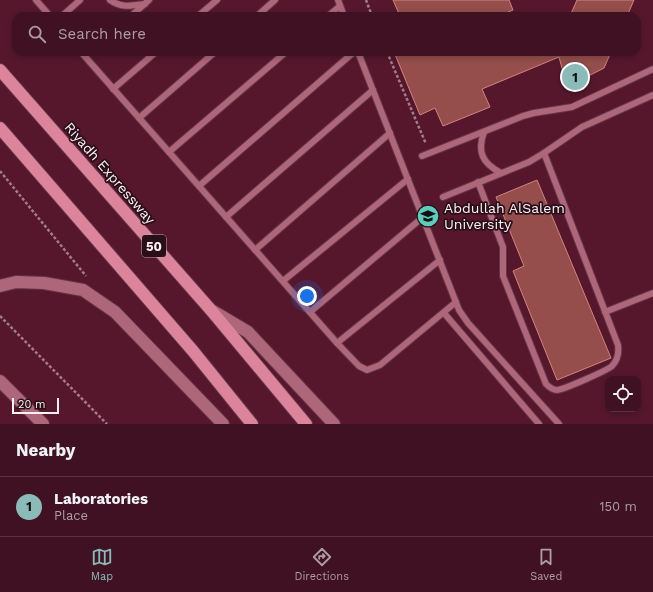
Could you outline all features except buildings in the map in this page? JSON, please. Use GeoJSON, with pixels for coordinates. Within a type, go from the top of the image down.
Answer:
{"type":"FeatureCollection","features":[{"type":"Feature","properties":{"kind":"highway","name":"Riyadh Expressway"},"geometry":{"type":"LineString","coordinates":[[0,70],[210,309],[306,424]]}},
{"type":"Feature","properties":{"kind":"highway"},"geometry":{"type":"LineString","coordinates":[[0,128],[192,351],[252,424]]}},
{"type":"Feature","properties":{"kind":"main road"},"geometry":{"type":"LineString","coordinates":[[0,286],[16,282],[44,283],[82,290],[115,312],[223,424]]}},
{"type":"Feature","properties":{"kind":"main road"},"geometry":{"type":"LineString","coordinates":[[210,309],[248,332],[334,424]]}},
{"type":"Feature","properties":{"kind":"main road"},"geometry":{"type":"LineString","coordinates":[[0,381],[43,424]]}},
{"type":"Feature","properties":{"kind":"lane"},"geometry":{"type":"LineString","coordinates":[[36,0],[46,12]]}},
{"type":"Feature","properties":{"kind":"lane"},"geometry":{"type":"LineString","coordinates":[[66,12],[80,0]]}},
{"type":"Feature","properties":{"kind":"lane"},"geometry":{"type":"LineString","coordinates":[[110,0],[116,4],[128,7],[147,2]]}},
{"type":"Feature","properties":{"kind":"lane"},"geometry":{"type":"LineString","coordinates":[[203,12],[217,0]]}},
{"type":"Feature","properties":{"kind":"lane"},"geometry":{"type":"LineString","coordinates":[[262,12],[275,0]]}},
{"type":"Feature","properties":{"kind":"lane"},"geometry":{"type":"LineString","coordinates":[[136,12],[147,2]]}},
{"type":"Feature","properties":{"kind":"lane"},"geometry":{"type":"LineString","coordinates":[[331,12],[339,3]]}},
{"type":"Feature","properties":{"kind":"lane"},"geometry":{"type":"LineString","coordinates":[[85,56],[337,344],[358,366],[367,370],[380,365],[456,302]]}},
{"type":"Feature","properties":{"kind":"lane"},"geometry":{"type":"LineString","coordinates":[[113,88],[151,56]]}},
{"type":"Feature","properties":{"kind":"lane"},"geometry":{"type":"LineString","coordinates":[[139,118],[211,56]]}},
{"type":"Feature","properties":{"kind":"lane"},"geometry":{"type":"LineString","coordinates":[[169,152],[281,56]]}},
{"type":"Feature","properties":{"kind":"lane"},"geometry":{"type":"LineString","coordinates":[[199,186],[349,56]]}},
{"type":"Feature","properties":{"kind":"lane"},"geometry":{"type":"LineString","coordinates":[[360,56],[460,310],[468,323],[559,424]]}},
{"type":"Feature","properties":{"kind":"lane"},"geometry":{"type":"LineString","coordinates":[[422,156],[534,113],[572,107],[653,69]]}},
{"type":"Feature","properties":{"kind":"lane"},"geometry":{"type":"LineString","coordinates":[[226,217],[373,90]]}},
{"type":"Feature","properties":{"kind":"lane"},"geometry":{"type":"LineString","coordinates":[[442,197],[529,162],[582,127],[653,95]]}},
{"type":"Feature","properties":{"kind":"lane"},"geometry":{"type":"LineString","coordinates":[[484,132],[481,141],[481,152],[488,165],[501,173]]}},
{"type":"Feature","properties":{"kind":"lane"},"geometry":{"type":"LineString","coordinates":[[255,250],[390,134]]}},
{"type":"Feature","properties":{"kind":"lane"},"geometry":{"type":"LineString","coordinates":[[478,182],[503,247],[503,276],[548,386],[554,389],[560,389],[608,369],[612,366],[618,356],[618,345],[544,153]]}},
{"type":"Feature","properties":{"kind":"lane"},"geometry":{"type":"LineString","coordinates":[[282,281],[408,179]]}},
{"type":"Feature","properties":{"kind":"lane"},"geometry":{"type":"LineString","coordinates":[[310,312],[423,217]]}},
{"type":"Feature","properties":{"kind":"lane"},"geometry":{"type":"LineString","coordinates":[[337,344],[440,260]]}},
{"type":"Feature","properties":{"kind":"lane"},"geometry":{"type":"LineString","coordinates":[[605,312],[653,293]]}},
{"type":"Feature","properties":{"kind":"lane"},"geometry":{"type":"LineString","coordinates":[[444,313],[539,424]]}},
{"type":"Feature","properties":{"kind":"path"},"geometry":{"type":"LineString","coordinates":[[366,0],[370,12]]}},
{"type":"Feature","properties":{"kind":"path"},"geometry":{"type":"LineString","coordinates":[[389,56],[429,153]]}},
{"type":"Feature","properties":{"kind":"path"},"geometry":{"type":"LineString","coordinates":[[0,171],[90,281]]}},
{"type":"Feature","properties":{"kind":"path"},"geometry":{"type":"LineString","coordinates":[[0,316],[107,424]]}},
{"type":"Feature","properties":{"kind":"place","name":"Laboratories"},"geometry":{"type":"Point","coordinates":[575,77]}},
{"type":"Feature","properties":{"kind":"place","name":"Abdullah AlSalem University"},"geometry":{"type":"Point","coordinates":[428,216]}}]}
